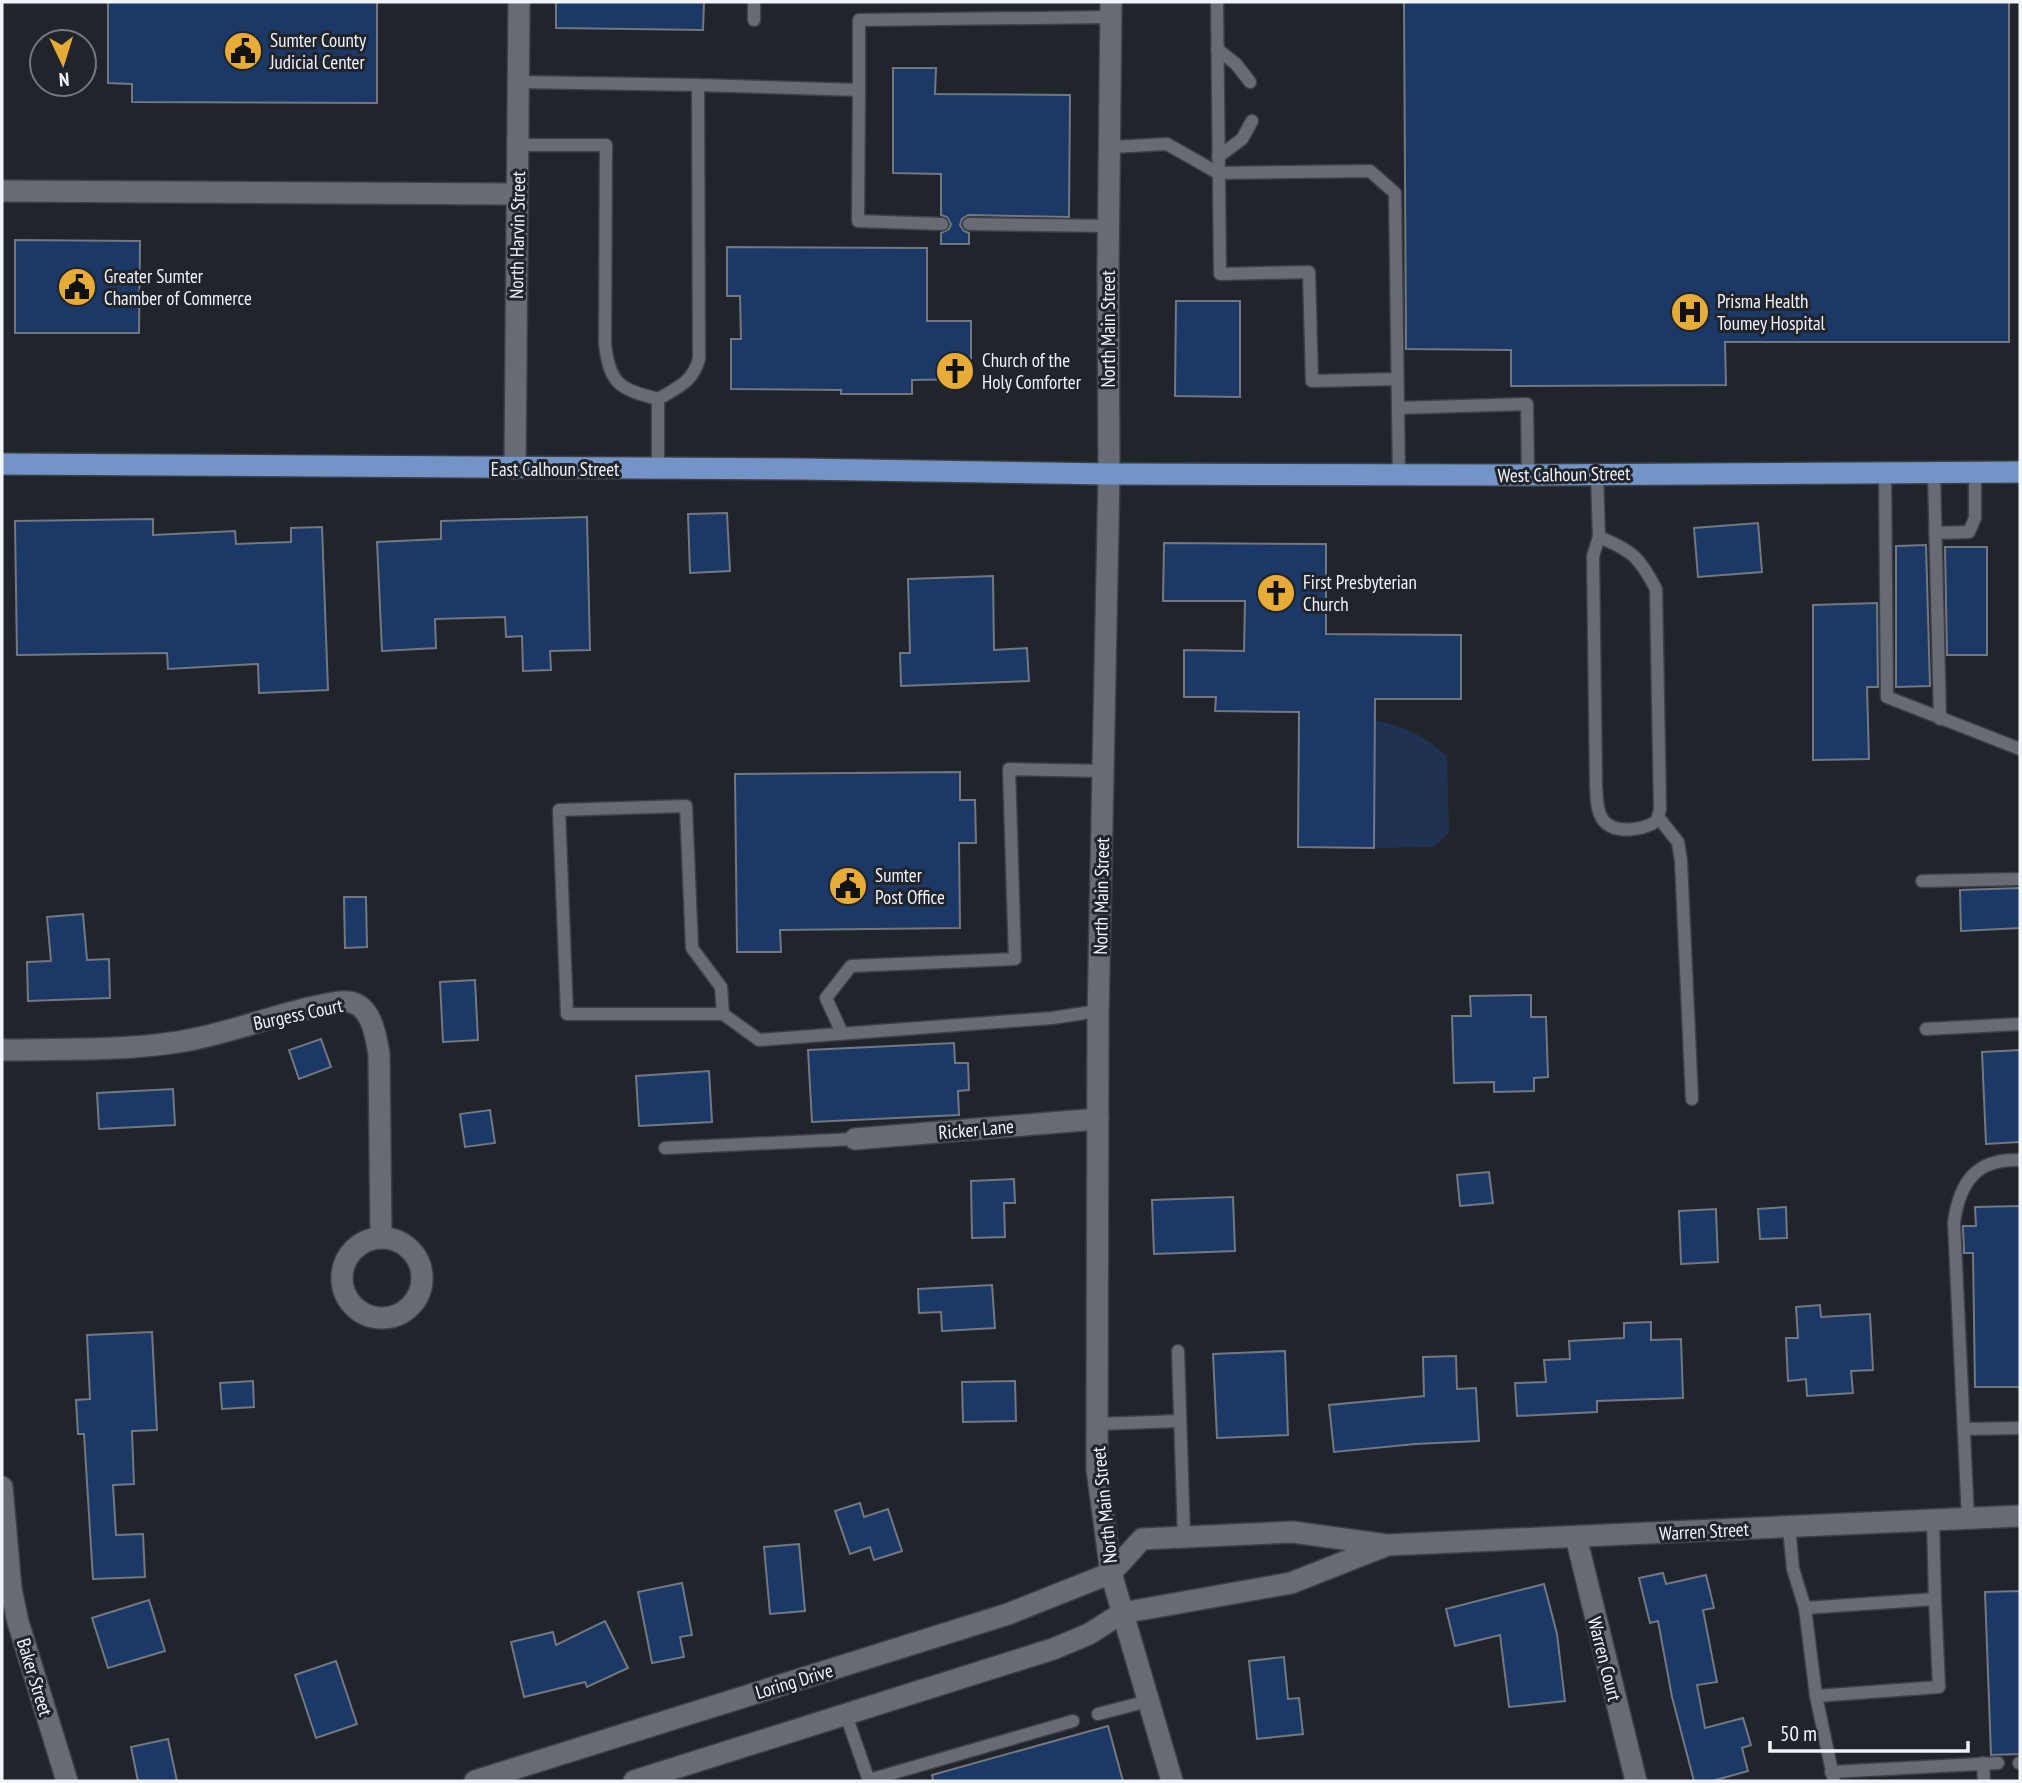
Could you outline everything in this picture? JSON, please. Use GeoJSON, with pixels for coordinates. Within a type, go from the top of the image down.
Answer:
{"type":"FeatureCollection","features":[{"type":"Feature","properties":{"kind":"main road","name":"East Calhoun Street"},"geometry":{"type":"LineString","coordinates":[[2,464],[799,469],[1109,474]]}},
{"type":"Feature","properties":{"kind":"main road","name":"West Calhoun Street"},"geometry":{"type":"LineString","coordinates":[[1109,474],[2020,472]]}},
{"type":"Feature","properties":{"kind":"street","name":"North Harvin Street"},"geometry":{"type":"LineString","coordinates":[[515,468],[519,2]]}},
{"type":"Feature","properties":{"kind":"street","name":"North Main Street"},"geometry":{"type":"LineString","coordinates":[[1111,10],[1109,474],[1098,1011],[1097,1469],[1111,1573],[1172,1781]]}},
{"type":"Feature","properties":{"kind":"street"},"geometry":{"type":"LineString","coordinates":[[2,191],[517,194]]}},
{"type":"Feature","properties":{"kind":"street","name":"Burgess Court"},"geometry":{"type":"LineString","coordinates":[[2,1050],[131,1048],[180,1042],[286,1013],[341,1001],[353,1002],[369,1018],[376,1031],[381,1237]]}},
{"type":"Feature","properties":{"kind":"street","name":"Ricker Lane"},"geometry":{"type":"LineString","coordinates":[[855,1139],[1098,1119]]}},
{"type":"Feature","properties":{"kind":"street","name":"Baker Street"},"geometry":{"type":"LineString","coordinates":[[2,1488],[10,1590],[67,1781]]}},
{"type":"Feature","properties":{"kind":"street","name":"Warren Street"},"geometry":{"type":"LineString","coordinates":[[1111,1573],[1142,1539],[1293,1532],[1387,1545],[2020,1516]]}},
{"type":"Feature","properties":{"kind":"street","name":"Warren Court"},"geometry":{"type":"LineString","coordinates":[[1576,1537],[1636,1781]]}},
{"type":"Feature","properties":{"kind":"street","name":"Warren Street"},"geometry":{"type":"LineString","coordinates":[[1122,1613],[1291,1583],[1387,1545]]}},
{"type":"Feature","properties":{"kind":"street","name":"Loring Drive"},"geometry":{"type":"LineString","coordinates":[[475,1781],[1008,1614],[1111,1573]]}},
{"type":"Feature","properties":{"kind":"street"},"geometry":{"type":"LineString","coordinates":[[634,1781],[1053,1649],[1089,1634],[1122,1613]]}},
{"type":"Feature","properties":{"kind":"lane"},"geometry":{"type":"LineString","coordinates":[[754,2],[754,20]]}},
{"type":"Feature","properties":{"kind":"lane"},"geometry":{"type":"LineString","coordinates":[[1217,2],[1220,274],[1309,272],[1312,382],[1397,379]]}},
{"type":"Feature","properties":{"kind":"lane"},"geometry":{"type":"LineString","coordinates":[[942,224],[858,222],[859,20],[1111,10]]}},
{"type":"Feature","properties":{"kind":"lane"},"geometry":{"type":"LineString","coordinates":[[1217,48],[1236,64],[1250,82]]}},
{"type":"Feature","properties":{"kind":"lane"},"geometry":{"type":"LineString","coordinates":[[519,82],[859,90]]}},
{"type":"Feature","properties":{"kind":"lane"},"geometry":{"type":"LineString","coordinates":[[518,145],[606,145],[605,344],[608,367],[628,391],[657,399],[687,383],[695,372],[699,359],[698,85]]}},
{"type":"Feature","properties":{"kind":"lane"},"geometry":{"type":"LineString","coordinates":[[1218,157],[1242,139],[1252,121]]}},
{"type":"Feature","properties":{"kind":"lane"},"geometry":{"type":"LineString","coordinates":[[1111,147],[1167,144],[1218,173],[1370,171],[1395,193],[1399,475]]}},
{"type":"Feature","properties":{"kind":"lane"},"geometry":{"type":"LineString","coordinates":[[969,224],[1109,226]]}},
{"type":"Feature","properties":{"kind":"lane"},"geometry":{"type":"LineString","coordinates":[[657,399],[658,469]]}},
{"type":"Feature","properties":{"kind":"lane"},"geometry":{"type":"LineString","coordinates":[[1398,408],[1527,404],[1528,475]]}},
{"type":"Feature","properties":{"kind":"lane"},"geometry":{"type":"LineString","coordinates":[[1885,471],[1887,697],[2020,749]]}},
{"type":"Feature","properties":{"kind":"lane"},"geometry":{"type":"LineString","coordinates":[[1934,472],[1940,719]]}},
{"type":"Feature","properties":{"kind":"lane"},"geometry":{"type":"LineString","coordinates":[[1935,533],[1969,532],[1975,518],[1975,472]]}},
{"type":"Feature","properties":{"kind":"lane"},"geometry":{"type":"LineString","coordinates":[[1597,474],[1599,537],[1593,556],[1598,809],[1604,821],[1614,828],[1636,829],[1657,821],[1660,809],[1656,589],[1641,561],[1621,546],[1599,537]]}},
{"type":"Feature","properties":{"kind":"lane"},"geometry":{"type":"LineString","coordinates":[[842,1033],[826,998],[851,966],[1015,959],[1009,769],[1104,771]]}},
{"type":"Feature","properties":{"kind":"lane"},"geometry":{"type":"LineString","coordinates":[[723,1014],[721,988],[692,948],[686,806],[559,810],[568,1014],[723,1014],[759,1040],[1052,1018],[1098,1011]]}},
{"type":"Feature","properties":{"kind":"lane"},"geometry":{"type":"LineString","coordinates":[[1658,817],[1678,842],[1681,861],[1692,1099]]}},
{"type":"Feature","properties":{"kind":"lane"},"geometry":{"type":"LineString","coordinates":[[1922,881],[2020,879]]}},
{"type":"Feature","properties":{"kind":"lane"},"geometry":{"type":"LineString","coordinates":[[1926,1029],[2020,1024]]}},
{"type":"Feature","properties":{"kind":"lane"},"geometry":{"type":"LineString","coordinates":[[665,1148],[855,1139]]}},
{"type":"Feature","properties":{"kind":"lane"},"geometry":{"type":"LineString","coordinates":[[1968,1519],[1954,1222],[1957,1201],[1968,1179],[1987,1165],[2010,1159],[2020,1160]]}},
{"type":"Feature","properties":{"kind":"lane"},"geometry":{"type":"LineString","coordinates":[[1178,1351],[1184,1537]]}},
{"type":"Feature","properties":{"kind":"lane"},"geometry":{"type":"LineString","coordinates":[[1097,1424],[1180,1421]]}},
{"type":"Feature","properties":{"kind":"lane"},"geometry":{"type":"LineString","coordinates":[[1964,1429],[2020,1428]]}},
{"type":"Feature","properties":{"kind":"lane"},"geometry":{"type":"LineString","coordinates":[[1816,1696],[1939,1687],[1933,1520]]}},
{"type":"Feature","properties":{"kind":"lane"},"geometry":{"type":"LineString","coordinates":[[1789,1527],[1793,1569],[1805,1608],[1816,1696],[1833,1777],[1998,1763]]}},
{"type":"Feature","properties":{"kind":"lane"},"geometry":{"type":"LineString","coordinates":[[1805,1608],[1935,1599]]}},
{"type":"Feature","properties":{"kind":"lane"},"geometry":{"type":"LineString","coordinates":[[1098,1714],[1148,1701]]}},
{"type":"Feature","properties":{"kind":"lane"},"geometry":{"type":"LineString","coordinates":[[846,1715],[869,1781],[1073,1721]]}},
{"type":"Feature","properties":{"kind":"lane"},"geometry":{"type":"LineString","coordinates":[[1983,1763],[1984,1781]]}},
{"type":"Feature","properties":{"kind":"shaded area"},"geometry":{"type":"Polygon","coordinates":[[[1375,720],[1414,733],[1447,756],[1449,833],[1434,847],[1374,848],[1375,720]]]}},
{"type":"Feature","properties":{"kind":"building","name":"Sumter County Judicial Center"},"geometry":{"type":"Polygon","coordinates":[[[108,2],[377,2],[377,103],[132,102],[132,84],[108,83],[108,2]]]}},
{"type":"Feature","properties":{"kind":"building"},"geometry":{"type":"Polygon","coordinates":[[[556,2],[704,2],[703,30],[556,28],[556,2]]]}},
{"type":"Feature","properties":{"kind":"building","name":"Prisma Health Toumey Hospital"},"geometry":{"type":"Polygon","coordinates":[[[1404,2],[2009,2],[2009,342],[1725,342],[1726,385],[1511,386],[1511,350],[1406,349],[1404,2]]]}},
{"type":"Feature","properties":{"kind":"building"},"geometry":{"type":"Polygon","coordinates":[[[893,68],[936,68],[935,94],[1070,95],[1069,217],[968,215],[962,219],[960,225],[969,233],[969,244],[941,244],[941,233],[949,229],[951,224],[947,217],[941,215],[941,174],[893,173],[893,68]]]}},
{"type":"Feature","properties":{"kind":"building","name":"Greater Sumter Chamber of Commerce"},"geometry":{"type":"Polygon","coordinates":[[[15,240],[140,241],[139,333],[15,333],[15,240]]]}},
{"type":"Feature","properties":{"kind":"building"},"geometry":{"type":"Polygon","coordinates":[[[727,247],[927,248],[927,321],[971,321],[971,379],[912,380],[912,394],[731,389],[731,339],[741,339],[740,296],[727,296],[727,247]]]}},
{"type":"Feature","properties":{"kind":"building"},"geometry":{"type":"Polygon","coordinates":[[[1176,301],[1240,301],[1240,397],[1175,396],[1176,301]]]}},
{"type":"Feature","properties":{"kind":"building"},"geometry":{"type":"Polygon","coordinates":[[[727,513],[730,571],[690,573],[688,514],[727,513]]]}},
{"type":"Feature","properties":{"kind":"building"},"geometry":{"type":"Polygon","coordinates":[[[587,517],[590,650],[550,651],[551,670],[523,671],[522,636],[506,637],[505,617],[435,619],[436,648],[382,651],[377,542],[441,539],[441,521],[587,517]]]}},
{"type":"Feature","properties":{"kind":"building"},"geometry":{"type":"Polygon","coordinates":[[[153,519],[153,535],[235,531],[236,544],[291,542],[291,528],[322,527],[328,690],[259,693],[258,664],[168,669],[167,653],[17,655],[15,521],[153,519]]]}},
{"type":"Feature","properties":{"kind":"building"},"geometry":{"type":"Polygon","coordinates":[[[1758,523],[1762,572],[1698,577],[1694,528],[1758,523]]]}},
{"type":"Feature","properties":{"kind":"building"},"geometry":{"type":"Polygon","coordinates":[[[1164,543],[1326,544],[1326,634],[1461,635],[1461,699],[1375,699],[1374,848],[1298,847],[1299,712],[1215,711],[1216,697],[1184,697],[1184,650],[1244,651],[1245,601],[1163,601],[1164,543]]]}},
{"type":"Feature","properties":{"kind":"building"},"geometry":{"type":"Polygon","coordinates":[[[1926,545],[1930,686],[1896,687],[1896,546],[1926,545]]]}},
{"type":"Feature","properties":{"kind":"building"},"geometry":{"type":"Polygon","coordinates":[[[1945,547],[1987,547],[1987,655],[1947,655],[1945,547]]]}},
{"type":"Feature","properties":{"kind":"building"},"geometry":{"type":"Polygon","coordinates":[[[993,576],[994,650],[1027,648],[1029,681],[901,686],[900,653],[910,653],[908,579],[993,576]]]}},
{"type":"Feature","properties":{"kind":"building"},"geometry":{"type":"Polygon","coordinates":[[[1877,603],[1878,687],[1867,687],[1869,759],[1813,760],[1813,605],[1877,603]]]}},
{"type":"Feature","properties":{"kind":"building","name":"Sumter Post Office"},"geometry":{"type":"Polygon","coordinates":[[[960,772],[960,800],[975,800],[976,843],[959,843],[960,928],[780,930],[781,952],[737,952],[735,774],[960,772]]]}},
{"type":"Feature","properties":{"kind":"building"},"geometry":{"type":"Polygon","coordinates":[[[2020,888],[2020,928],[1961,931],[1960,890],[2020,888]]]}},
{"type":"Feature","properties":{"kind":"building"},"geometry":{"type":"Polygon","coordinates":[[[344,897],[366,897],[367,947],[345,948],[344,897]]]}},
{"type":"Feature","properties":{"kind":"building"},"geometry":{"type":"Polygon","coordinates":[[[83,914],[87,960],[109,959],[110,998],[28,1001],[27,962],[51,961],[47,917],[83,914]]]}},
{"type":"Feature","properties":{"kind":"building"},"geometry":{"type":"Polygon","coordinates":[[[475,980],[478,1040],[443,1042],[440,982],[475,980]]]}},
{"type":"Feature","properties":{"kind":"building"},"geometry":{"type":"Polygon","coordinates":[[[1531,995],[1531,1017],[1546,1017],[1548,1077],[1534,1078],[1534,1091],[1494,1092],[1494,1082],[1454,1083],[1452,1016],[1471,1016],[1470,996],[1531,995]]]}},
{"type":"Feature","properties":{"kind":"building"},"geometry":{"type":"Polygon","coordinates":[[[321,1039],[331,1067],[299,1079],[289,1050],[321,1039]]]}},
{"type":"Feature","properties":{"kind":"building"},"geometry":{"type":"Polygon","coordinates":[[[954,1043],[955,1063],[968,1063],[969,1090],[958,1091],[959,1115],[812,1122],[808,1050],[954,1043]]]}},
{"type":"Feature","properties":{"kind":"building"},"geometry":{"type":"Polygon","coordinates":[[[2020,1050],[2020,1142],[1986,1144],[1982,1052],[2020,1050]]]}},
{"type":"Feature","properties":{"kind":"building"},"geometry":{"type":"Polygon","coordinates":[[[709,1071],[712,1122],[639,1126],[636,1076],[709,1071]]]}},
{"type":"Feature","properties":{"kind":"building"},"geometry":{"type":"Polygon","coordinates":[[[173,1089],[175,1125],[99,1129],[97,1093],[173,1089]]]}},
{"type":"Feature","properties":{"kind":"building"},"geometry":{"type":"Polygon","coordinates":[[[490,1110],[495,1143],[465,1147],[460,1114],[490,1110]]]}},
{"type":"Feature","properties":{"kind":"building"},"geometry":{"type":"Polygon","coordinates":[[[1489,1172],[1493,1203],[1460,1206],[1457,1175],[1489,1172]]]}},
{"type":"Feature","properties":{"kind":"building"},"geometry":{"type":"Polygon","coordinates":[[[1014,1179],[1015,1203],[1004,1203],[1005,1237],[972,1238],[971,1181],[1014,1179]]]}},
{"type":"Feature","properties":{"kind":"building"},"geometry":{"type":"Polygon","coordinates":[[[1233,1197],[1235,1251],[1154,1254],[1152,1200],[1233,1197]]]}},
{"type":"Feature","properties":{"kind":"building"},"geometry":{"type":"Polygon","coordinates":[[[2020,1206],[2020,1387],[1975,1387],[1973,1253],[1964,1253],[1963,1226],[1976,1226],[1975,1207],[2020,1206]]]}},
{"type":"Feature","properties":{"kind":"building"},"geometry":{"type":"Polygon","coordinates":[[[1786,1207],[1787,1238],[1760,1239],[1758,1209],[1786,1207]]]}},
{"type":"Feature","properties":{"kind":"building"},"geometry":{"type":"Polygon","coordinates":[[[1716,1209],[1718,1262],[1681,1264],[1679,1211],[1716,1209]]]}},
{"type":"Feature","properties":{"kind":"building"},"geometry":{"type":"Polygon","coordinates":[[[992,1285],[995,1328],[942,1331],[941,1312],[919,1313],[918,1289],[992,1285]]]}},
{"type":"Feature","properties":{"kind":"building"},"geometry":{"type":"Polygon","coordinates":[[[1820,1305],[1821,1317],[1870,1314],[1873,1370],[1851,1371],[1853,1393],[1807,1396],[1806,1379],[1788,1381],[1786,1338],[1798,1338],[1796,1307],[1820,1305]]]}},
{"type":"Feature","properties":{"kind":"building"},"geometry":{"type":"Polygon","coordinates":[[[1651,1322],[1651,1340],[1681,1339],[1683,1398],[1597,1401],[1597,1412],[1517,1416],[1515,1383],[1546,1382],[1544,1360],[1570,1359],[1569,1341],[1624,1338],[1624,1323],[1651,1322]]]}},
{"type":"Feature","properties":{"kind":"building"},"geometry":{"type":"Polygon","coordinates":[[[152,1332],[157,1430],[132,1431],[134,1484],[113,1485],[116,1535],[143,1534],[145,1577],[93,1579],[84,1434],[78,1434],[76,1400],[90,1399],[87,1335],[152,1332]]]}},
{"type":"Feature","properties":{"kind":"building"},"geometry":{"type":"Polygon","coordinates":[[[1285,1351],[1288,1435],[1217,1438],[1213,1354],[1285,1351]]]}},
{"type":"Feature","properties":{"kind":"building"},"geometry":{"type":"Polygon","coordinates":[[[1456,1356],[1457,1389],[1476,1388],[1479,1441],[1334,1452],[1329,1405],[1424,1396],[1423,1357],[1456,1356]]]}},
{"type":"Feature","properties":{"kind":"building"},"geometry":{"type":"Polygon","coordinates":[[[253,1381],[254,1407],[222,1409],[220,1383],[253,1381]]]}},
{"type":"Feature","properties":{"kind":"building"},"geometry":{"type":"Polygon","coordinates":[[[1015,1381],[1016,1421],[963,1422],[962,1382],[1015,1381]]]}},
{"type":"Feature","properties":{"kind":"building"},"geometry":{"type":"Polygon","coordinates":[[[860,1503],[864,1517],[888,1509],[902,1551],[874,1560],[870,1547],[850,1554],[835,1511],[860,1503]]]}},
{"type":"Feature","properties":{"kind":"building"},"geometry":{"type":"Polygon","coordinates":[[[799,1544],[805,1611],[770,1614],[764,1547],[799,1544]]]}},
{"type":"Feature","properties":{"kind":"building"},"geometry":{"type":"Polygon","coordinates":[[[1663,1573],[1666,1584],[1706,1575],[1714,1608],[1703,1610],[1717,1682],[1697,1685],[1705,1728],[1743,1718],[1751,1745],[1742,1748],[1748,1771],[1712,1781],[1694,1781],[1672,1697],[1658,1621],[1650,1623],[1639,1578],[1663,1573]]]}},
{"type":"Feature","properties":{"kind":"building"},"geometry":{"type":"Polygon","coordinates":[[[682,1583],[692,1635],[680,1637],[684,1657],[652,1663],[638,1592],[682,1583]]]}},
{"type":"Feature","properties":{"kind":"building"},"geometry":{"type":"Polygon","coordinates":[[[1544,1584],[1557,1634],[1565,1701],[1509,1707],[1500,1635],[1455,1646],[1446,1609],[1544,1584]]]}},
{"type":"Feature","properties":{"kind":"building"},"geometry":{"type":"Polygon","coordinates":[[[2020,1591],[2020,1754],[1991,1755],[1985,1592],[2020,1591]]]}},
{"type":"Feature","properties":{"kind":"building"},"geometry":{"type":"Polygon","coordinates":[[[149,1600],[165,1651],[108,1668],[92,1618],[149,1600]]]}},
{"type":"Feature","properties":{"kind":"building"},"geometry":{"type":"Polygon","coordinates":[[[605,1621],[628,1668],[587,1687],[585,1682],[524,1697],[511,1642],[553,1632],[556,1645],[605,1621]]]}},
{"type":"Feature","properties":{"kind":"building"},"geometry":{"type":"Polygon","coordinates":[[[1284,1657],[1288,1699],[1299,1698],[1303,1734],[1257,1739],[1249,1661],[1284,1657]]]}},
{"type":"Feature","properties":{"kind":"building"},"geometry":{"type":"Polygon","coordinates":[[[336,1661],[357,1724],[316,1738],[295,1675],[336,1661]]]}},
{"type":"Feature","properties":{"kind":"building"},"geometry":{"type":"Polygon","coordinates":[[[1108,1726],[1123,1781],[933,1781],[932,1775],[1108,1726]]]}},
{"type":"Feature","properties":{"kind":"building"},"geometry":{"type":"Polygon","coordinates":[[[168,1739],[177,1781],[138,1781],[131,1747],[168,1739]]]}},
{"type":"Feature","properties":{"kind":"place","name":"Sumter County Judicial Center"},"geometry":{"type":"Point","coordinates":[243,51]}},
{"type":"Feature","properties":{"kind":"place","name":"Greater Sumter Chamber of Commerce"},"geometry":{"type":"Point","coordinates":[77,287]}},
{"type":"Feature","properties":{"kind":"place","name":"Prisma Health Toumey Hospital"},"geometry":{"type":"Point","coordinates":[1690,312]}},
{"type":"Feature","properties":{"kind":"place","name":"Church of the Holy Comforter"},"geometry":{"type":"Point","coordinates":[955,371]}},
{"type":"Feature","properties":{"kind":"place","name":"First Presbyterian Church"},"geometry":{"type":"Point","coordinates":[1276,593]}},
{"type":"Feature","properties":{"kind":"place","name":"Sumter Post Office"},"geometry":{"type":"Point","coordinates":[848,886]}}]}
